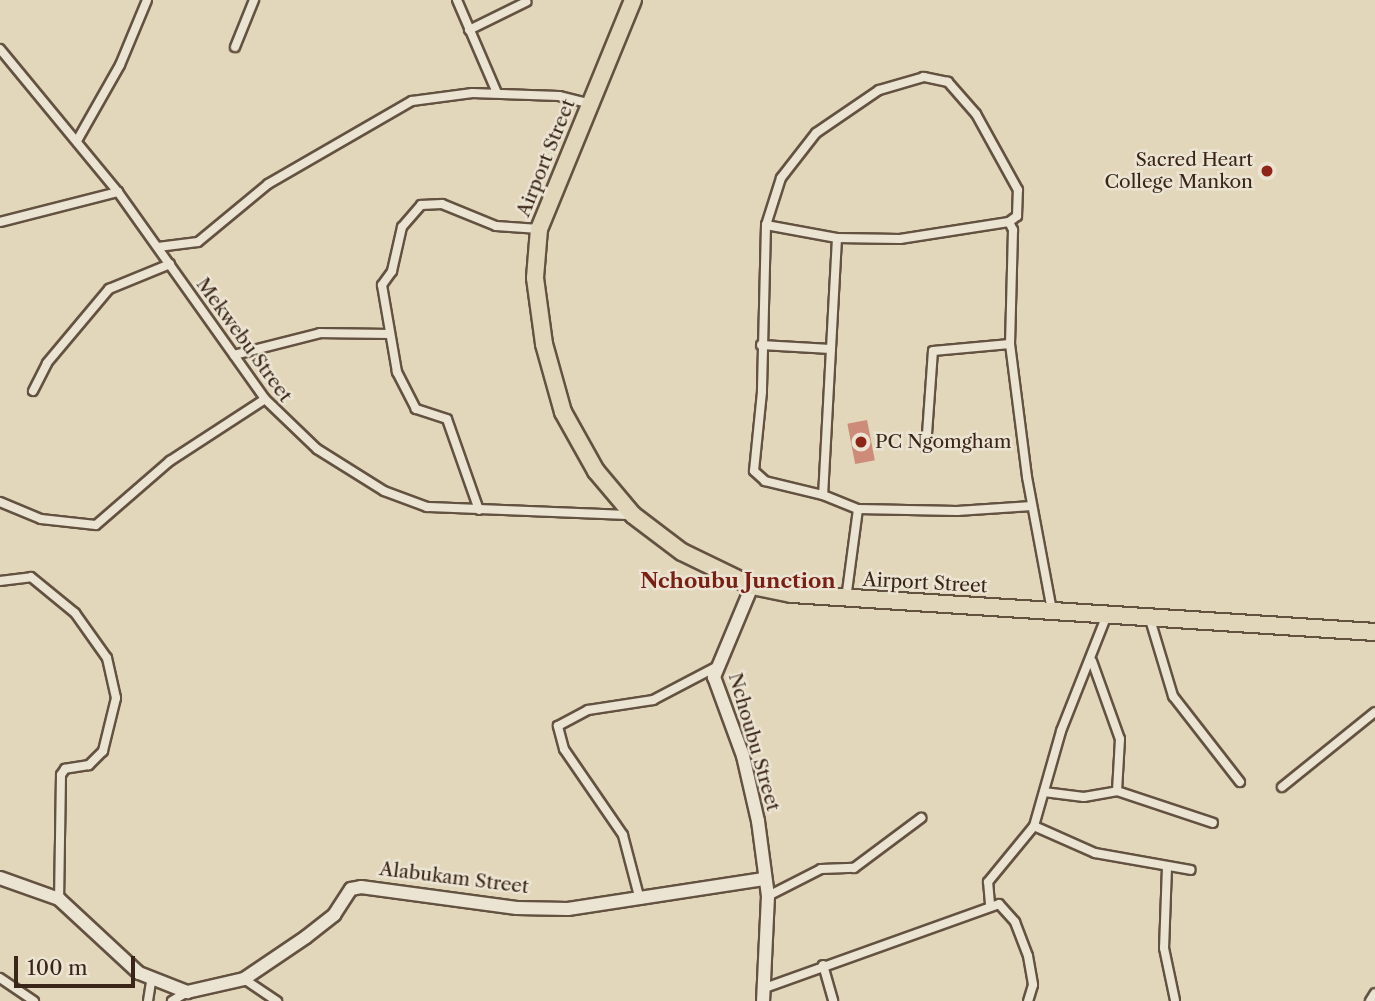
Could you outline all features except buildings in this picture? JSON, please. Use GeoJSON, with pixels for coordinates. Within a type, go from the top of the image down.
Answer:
{"type":"FeatureCollection","features":[{"type":"Feature","properties":{"kind":"highway","name":"Airport Street"},"geometry":{"type":"LineString","coordinates":[[633,0],[539,229],[535,278],[552,380],[585,454],[633,515],[682,552],[752,586],[846,599],[1375,632]]}},
{"type":"Feature","properties":{"kind":"street"},"geometry":{"type":"LineString","coordinates":[[78,139],[120,65],[147,0]]}},
{"type":"Feature","properties":{"kind":"street"},"geometry":{"type":"LineString","coordinates":[[235,47],[254,0]]}},
{"type":"Feature","properties":{"kind":"street"},"geometry":{"type":"LineString","coordinates":[[457,0],[498,93]]}},
{"type":"Feature","properties":{"kind":"street"},"geometry":{"type":"LineString","coordinates":[[469,30],[526,2]]}},
{"type":"Feature","properties":{"kind":"street","name":"Mekwebu Street"},"geometry":{"type":"LineString","coordinates":[[0,49],[78,139],[265,399],[317,449],[384,491],[427,507],[633,515]]}},
{"type":"Feature","properties":{"kind":"street"},"geometry":{"type":"LineString","coordinates":[[766,225],[837,238],[900,239],[1009,222],[1017,216],[1018,191],[998,150],[948,82],[924,77],[879,90],[816,133],[781,178],[766,225],[757,478],[824,495],[858,509],[957,512],[1032,506]]}},
{"type":"Feature","properties":{"kind":"street"},"geometry":{"type":"LineString","coordinates":[[158,247],[198,242],[268,184],[379,115],[448,94],[559,96],[590,104]]}},
{"type":"Feature","properties":{"kind":"street"},"geometry":{"type":"LineString","coordinates":[[0,222],[118,192]]}},
{"type":"Feature","properties":{"kind":"street"},"geometry":{"type":"LineString","coordinates":[[479,510],[447,419],[412,404],[387,334],[382,285],[392,271],[402,227],[421,205],[442,204],[496,226],[539,229]]}},
{"type":"Feature","properties":{"kind":"street"},"geometry":{"type":"LineString","coordinates":[[1009,222],[1013,230],[1010,344],[1032,506],[1052,611]]}},
{"type":"Feature","properties":{"kind":"street"},"geometry":{"type":"LineString","coordinates":[[824,495],[837,238]]}},
{"type":"Feature","properties":{"kind":"street"},"geometry":{"type":"LineString","coordinates":[[33,391],[47,363],[109,289],[170,264]]}},
{"type":"Feature","properties":{"kind":"street"},"geometry":{"type":"LineString","coordinates":[[234,355],[320,333],[387,334]]}},
{"type":"Feature","properties":{"kind":"street"},"geometry":{"type":"LineString","coordinates":[[926,448],[933,351],[1010,344]]}},
{"type":"Feature","properties":{"kind":"street"},"geometry":{"type":"LineString","coordinates":[[761,345],[831,349]]}},
{"type":"Feature","properties":{"kind":"street"},"geometry":{"type":"LineString","coordinates":[[0,502],[40,519],[76,527],[96,525],[170,461],[265,399]]}},
{"type":"Feature","properties":{"kind":"street"},"geometry":{"type":"LineString","coordinates":[[846,599],[858,509]]}},
{"type":"Feature","properties":{"kind":"street"},"geometry":{"type":"LineString","coordinates":[[0,581],[32,577],[75,613],[107,658],[116,698],[103,751],[89,765],[65,769],[61,775],[59,899]]}},
{"type":"Feature","properties":{"kind":"street","name":"Nchoubu Street"},"geometry":{"type":"LineString","coordinates":[[752,586],[714,668],[715,687],[743,756],[768,896],[762,995]]}},
{"type":"Feature","properties":{"kind":"street"},"geometry":{"type":"LineString","coordinates":[[990,904],[988,882],[1034,826],[1061,731],[1092,661],[1108,614]]}},
{"type":"Feature","properties":{"kind":"street"},"geometry":{"type":"LineString","coordinates":[[1149,616],[1173,696],[1240,782]]}},
{"type":"Feature","properties":{"kind":"street"},"geometry":{"type":"LineString","coordinates":[[1092,661],[1120,739],[1117,791]]}},
{"type":"Feature","properties":{"kind":"street"},"geometry":{"type":"LineString","coordinates":[[639,900],[623,835],[564,749],[558,726],[588,710],[653,700],[714,668]]}},
{"type":"Feature","properties":{"kind":"street"},"geometry":{"type":"LineString","coordinates":[[1282,787],[1375,712]]}},
{"type":"Feature","properties":{"kind":"street"},"geometry":{"type":"LineString","coordinates":[[1044,792],[1084,797],[1117,791],[1213,823]]}},
{"type":"Feature","properties":{"kind":"street"},"geometry":{"type":"LineString","coordinates":[[768,896],[821,869],[854,868],[921,818]]}},
{"type":"Feature","properties":{"kind":"street"},"geometry":{"type":"LineString","coordinates":[[1034,826],[1095,853],[1191,870]]}},
{"type":"Feature","properties":{"kind":"street"},"geometry":{"type":"LineString","coordinates":[[1167,867],[1164,947],[1175,1000]]}},
{"type":"Feature","properties":{"kind":"street","name":"Alabukam Street"},"geometry":{"type":"LineString","coordinates":[[0,878],[59,899],[151,981],[187,992],[244,979],[334,915],[351,889],[361,887],[517,908],[639,900],[764,879]]}},
{"type":"Feature","properties":{"kind":"street"},"geometry":{"type":"LineString","coordinates":[[762,995],[823,965],[990,904],[1004,907],[1021,934],[1033,985],[1028,1001]]}},
{"type":"Feature","properties":{"kind":"street"},"geometry":{"type":"LineString","coordinates":[[823,965],[833,1001]]}},
{"type":"Feature","properties":{"kind":"street"},"geometry":{"type":"LineString","coordinates":[[0,978],[34,1001]]}},
{"type":"Feature","properties":{"kind":"street"},"geometry":{"type":"LineString","coordinates":[[244,979],[278,1001]]}},
{"type":"Feature","properties":{"kind":"street"},"geometry":{"type":"LineString","coordinates":[[148,1001],[151,981]]}},
{"type":"Feature","properties":{"kind":"street"},"geometry":{"type":"LineString","coordinates":[[172,1001],[187,992]]}},
{"type":"Feature","properties":{"kind":"street"},"geometry":{"type":"LineString","coordinates":[[1370,1001],[1375,993]]}},
{"type":"Feature","properties":{"kind":"place","name":"Sacred Heart College Mankon"},"geometry":{"type":"Point","coordinates":[1267,171]}},
{"type":"Feature","properties":{"kind":"place","name":"PC Ngomgham"},"geometry":{"type":"Point","coordinates":[861,442]}},
{"type":"Feature","properties":{"kind":"district","name":"Nchoubu Junction"},"geometry":{"type":"Point","coordinates":[738,581]}}]}
